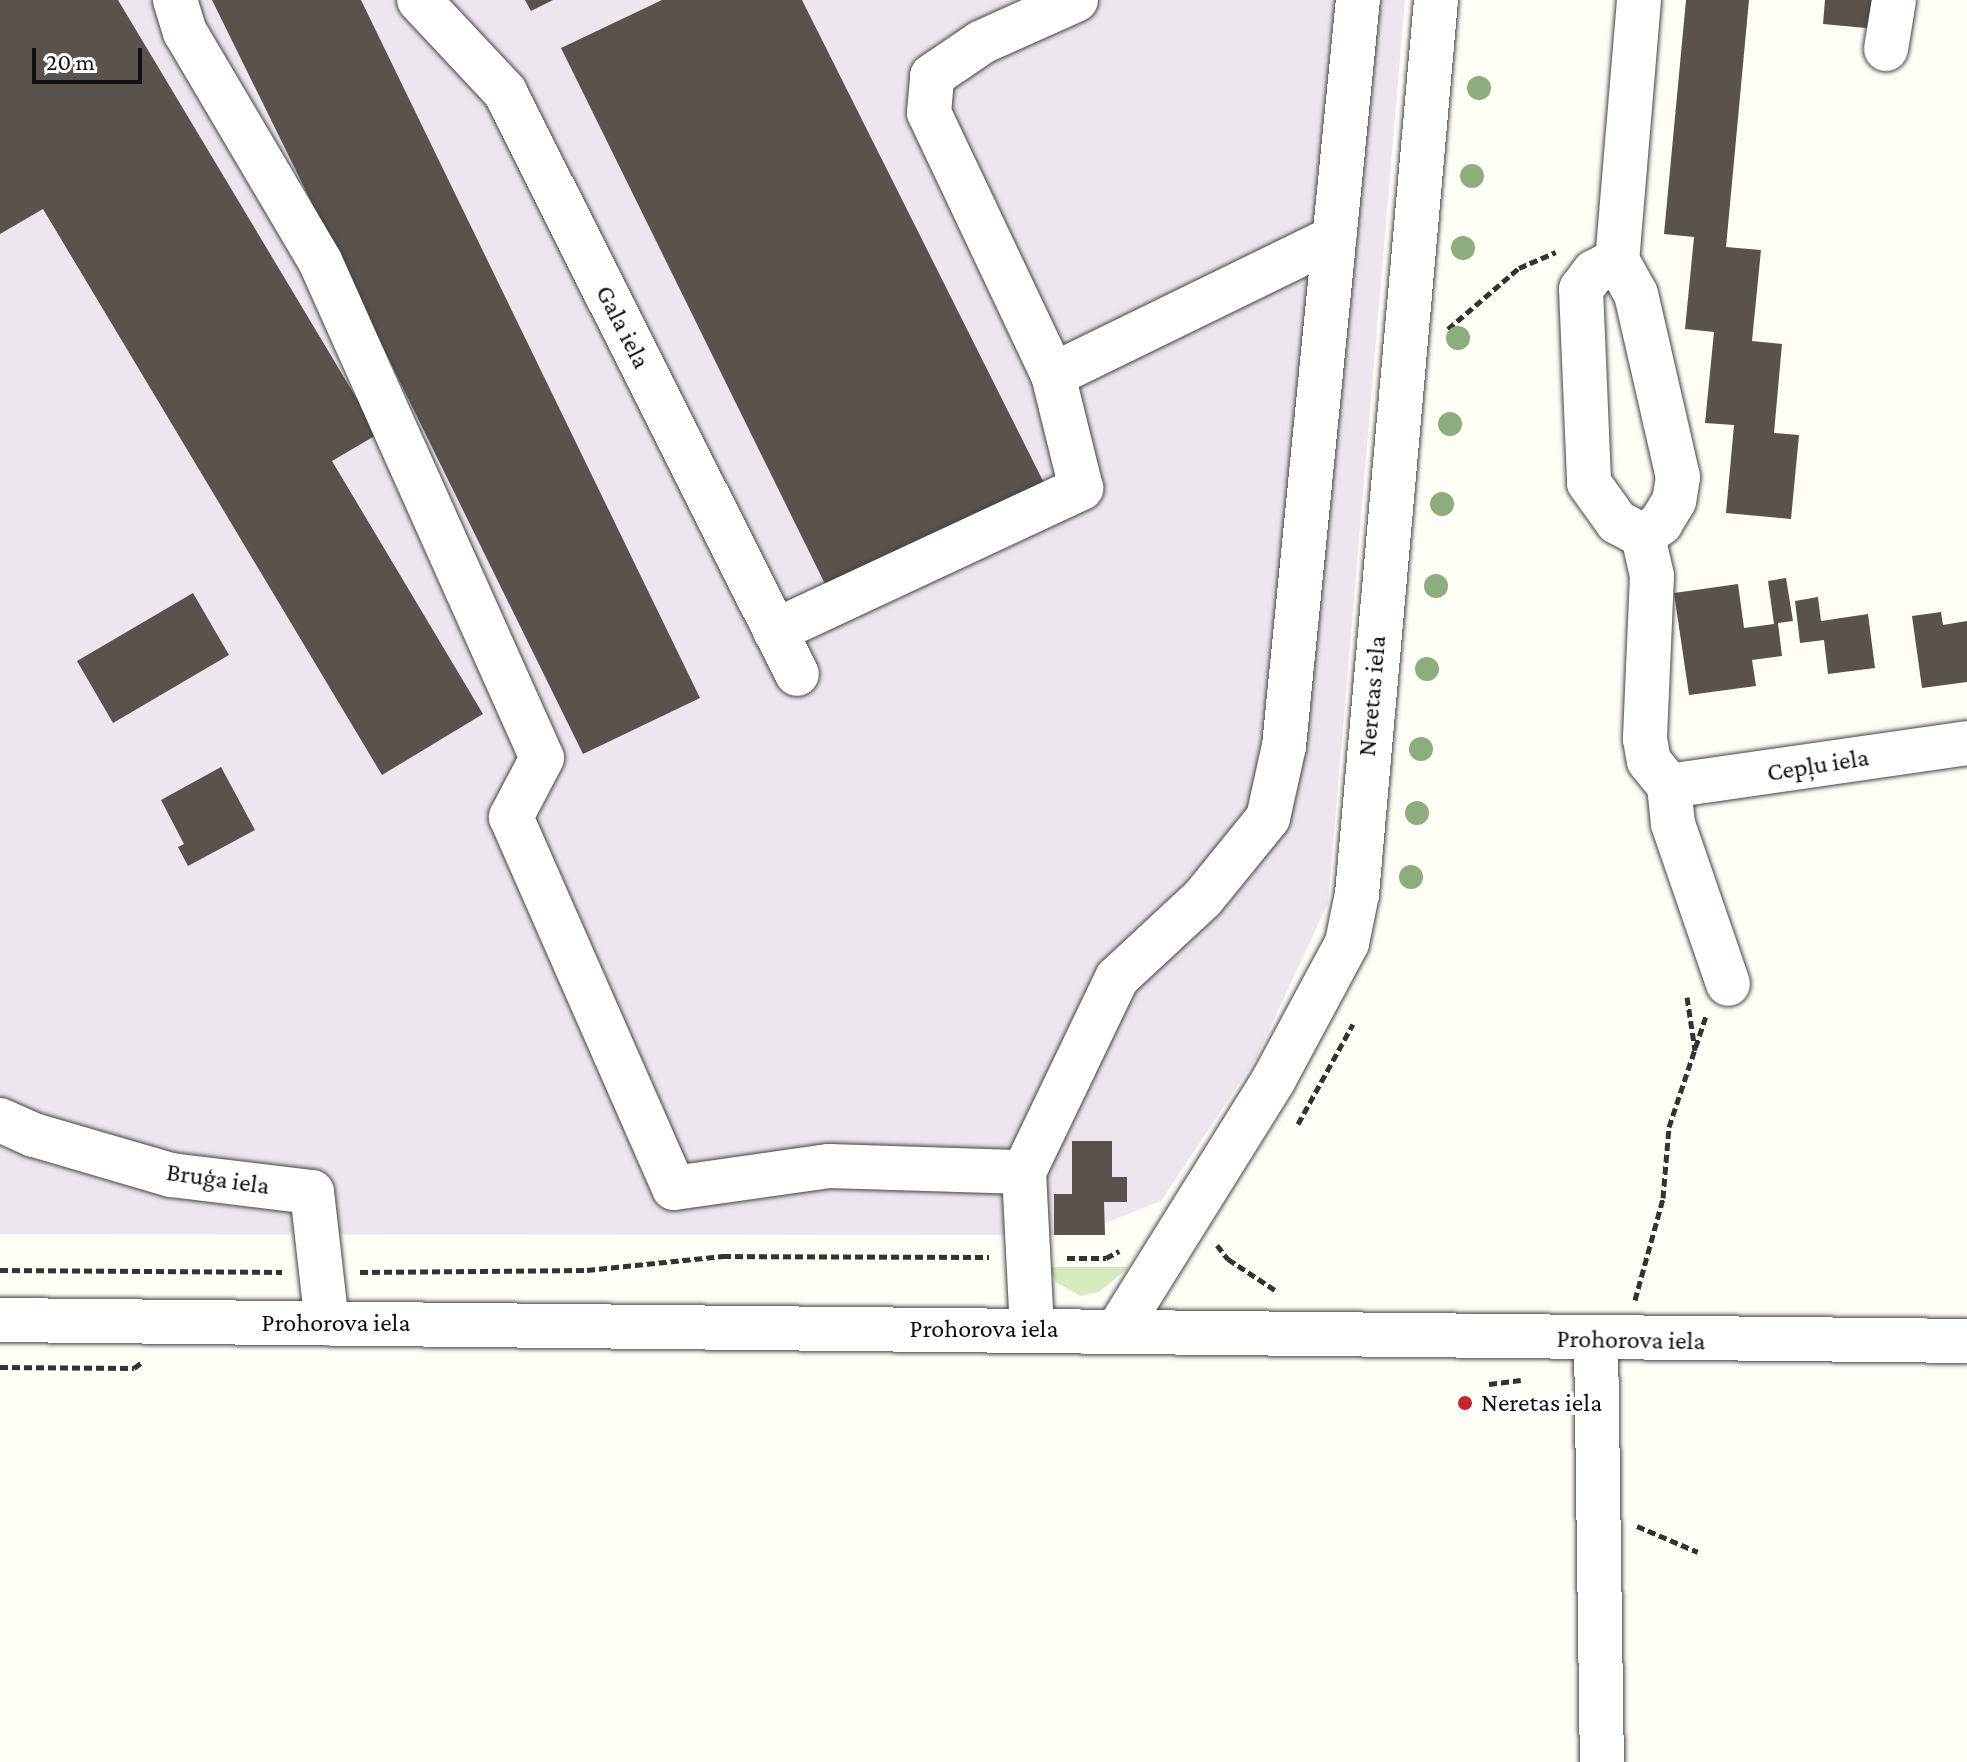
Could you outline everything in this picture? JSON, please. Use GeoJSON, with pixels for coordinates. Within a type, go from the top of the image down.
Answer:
{"type":"FeatureCollection","features":[{"type":"Feature","properties":{"kind":"street"},"geometry":{"type":"LineString","coordinates":[[175,0],[185,32],[320,261],[542,758],[511,817],[674,1188],[829,1166],[1024,1172]]}},
{"type":"Feature","properties":{"kind":"street","name":"Gala iela"},"geometry":{"type":"LineString","coordinates":[[419,0],[505,92],[797,674]]}},
{"type":"Feature","properties":{"kind":"street"},"geometry":{"type":"LineString","coordinates":[[775,631],[1081,488],[1053,375],[929,113],[932,76],[982,42],[1076,0]]}},
{"type":"Feature","properties":{"kind":"street"},"geometry":{"type":"LineString","coordinates":[[1032,1329],[1024,1172],[1117,978],[1203,898],[1268,818],[1284,746],[1358,0]]}},
{"type":"Feature","properties":{"kind":"street","name":"Neretas iela"},"geometry":{"type":"LineString","coordinates":[[1118,1330],[1273,1081],[1347,943],[1357,894],[1436,0]]}},
{"type":"Feature","properties":{"kind":"street"},"geometry":{"type":"LineString","coordinates":[[1639,0],[1617,260],[1636,294],[1678,477],[1668,512],[1643,536]]}},
{"type":"Feature","properties":{"kind":"street"},"geometry":{"type":"LineString","coordinates":[[1886,49],[1894,0]]}},
{"type":"Feature","properties":{"kind":"street"},"geometry":{"type":"LineString","coordinates":[[1053,375],[1334,238]]}},
{"type":"Feature","properties":{"kind":"street"},"geometry":{"type":"LineString","coordinates":[[1617,260],[1594,272],[1581,289],[1589,483],[1617,522],[1643,536],[1652,576],[1645,739],[1649,761],[1669,786],[1673,824],[1728,984]]}},
{"type":"Feature","properties":{"kind":"street","name":"Cepļu iela"},"geometry":{"type":"LineString","coordinates":[[1669,786],[1967,743]]}},
{"type":"Feature","properties":{"kind":"street","name":"Bruģa iela"},"geometry":{"type":"LineString","coordinates":[[0,1120],[34,1135],[171,1175],[312,1192],[327,1323]]}},
{"type":"Feature","properties":{"kind":"street","name":"Prohorova iela"},"geometry":{"type":"LineString","coordinates":[[0,1320],[1118,1330],[1611,1340],[1967,1341]]}},
{"type":"Feature","properties":{"kind":"street"},"geometry":{"type":"LineString","coordinates":[[1602,1762],[1602,1513],[1611,1340]]}},
{"type":"Feature","properties":{"kind":"path"},"geometry":{"type":"LineString","coordinates":[[1438,337],[1519,268],[1561,250]]}},
{"type":"Feature","properties":{"kind":"path"},"geometry":{"type":"LineString","coordinates":[[1611,1340],[1663,1198],[1669,1127],[1709,1003],[1728,984]]}},
{"type":"Feature","properties":{"kind":"path"},"geometry":{"type":"LineString","coordinates":[[1602,1513],[1698,1552]]}},
{"type":"Feature","properties":{"kind":"shaded area"},"geometry":{"type":"Polygon","coordinates":[[[0,0],[1405,0],[1328,903],[1256,1058],[1161,1201],[1105,1223],[1105,1235],[0,1234],[0,0]]]}},
{"type":"Feature","properties":{"kind":"green space"},"geometry":{"type":"Polygon","coordinates":[[[1049,1267],[1129,1267],[1099,1292],[1080,1296],[1056,1282],[1049,1267]]]}},
{"type":"Feature","properties":{"kind":"building"},"geometry":{"type":"Polygon","coordinates":[[[0,0],[118,0],[378,434],[332,461],[483,714],[382,775],[43,209],[0,234],[0,0]]]}},
{"type":"Feature","properties":{"kind":"building"},"geometry":{"type":"Polygon","coordinates":[[[212,0],[361,0],[700,698],[583,754],[212,0]]]}},
{"type":"Feature","properties":{"kind":"building"},"geometry":{"type":"Polygon","coordinates":[[[525,0],[553,0],[531,11],[525,0]]]}},
{"type":"Feature","properties":{"kind":"building"},"geometry":{"type":"Polygon","coordinates":[[[662,0],[802,0],[1044,483],[826,586],[561,48],[662,0]]]}},
{"type":"Feature","properties":{"kind":"building"},"geometry":{"type":"Polygon","coordinates":[[[1686,0],[1749,0],[1726,247],[1761,250],[1752,341],[1782,344],[1774,433],[1799,435],[1791,519],[1726,513],[1734,425],[1705,423],[1714,332],[1685,329],[1694,237],[1664,234],[1686,0]]]}},
{"type":"Feature","properties":{"kind":"building"},"geometry":{"type":"Polygon","coordinates":[[[1825,0],[1879,0],[1877,29],[1823,24],[1825,0]]]}},
{"type":"Feature","properties":{"kind":"building"},"geometry":{"type":"Polygon","coordinates":[[[1786,578],[1793,621],[1778,623],[1782,656],[1752,660],[1756,686],[1689,695],[1674,593],[1738,584],[1744,628],[1774,624],[1768,581],[1786,578]]]}},
{"type":"Feature","properties":{"kind":"building"},"geometry":{"type":"Polygon","coordinates":[[[193,593],[229,655],[113,723],[77,661],[193,593]]]}},
{"type":"Feature","properties":{"kind":"building"},"geometry":{"type":"Polygon","coordinates":[[[1818,597],[1821,621],[1868,614],[1875,668],[1828,674],[1824,640],[1800,643],[1795,601],[1818,597]]]}},
{"type":"Feature","properties":{"kind":"building"},"geometry":{"type":"Polygon","coordinates":[[[1941,612],[1943,625],[1967,621],[1967,682],[1922,688],[1912,616],[1941,612]]]}},
{"type":"Feature","properties":{"kind":"building"},"geometry":{"type":"Polygon","coordinates":[[[221,767],[255,830],[188,866],[178,847],[184,844],[161,800],[221,767]]]}},
{"type":"Feature","properties":{"kind":"building"},"geometry":{"type":"Polygon","coordinates":[[[1072,1141],[1112,1141],[1112,1177],[1127,1177],[1127,1202],[1104,1202],[1105,1235],[1054,1235],[1054,1194],[1072,1194],[1072,1141]]]}},
{"type":"Feature","properties":{"kind":"place","name":"Neretas iela"},"geometry":{"type":"Point","coordinates":[1465,1403]}}]}
